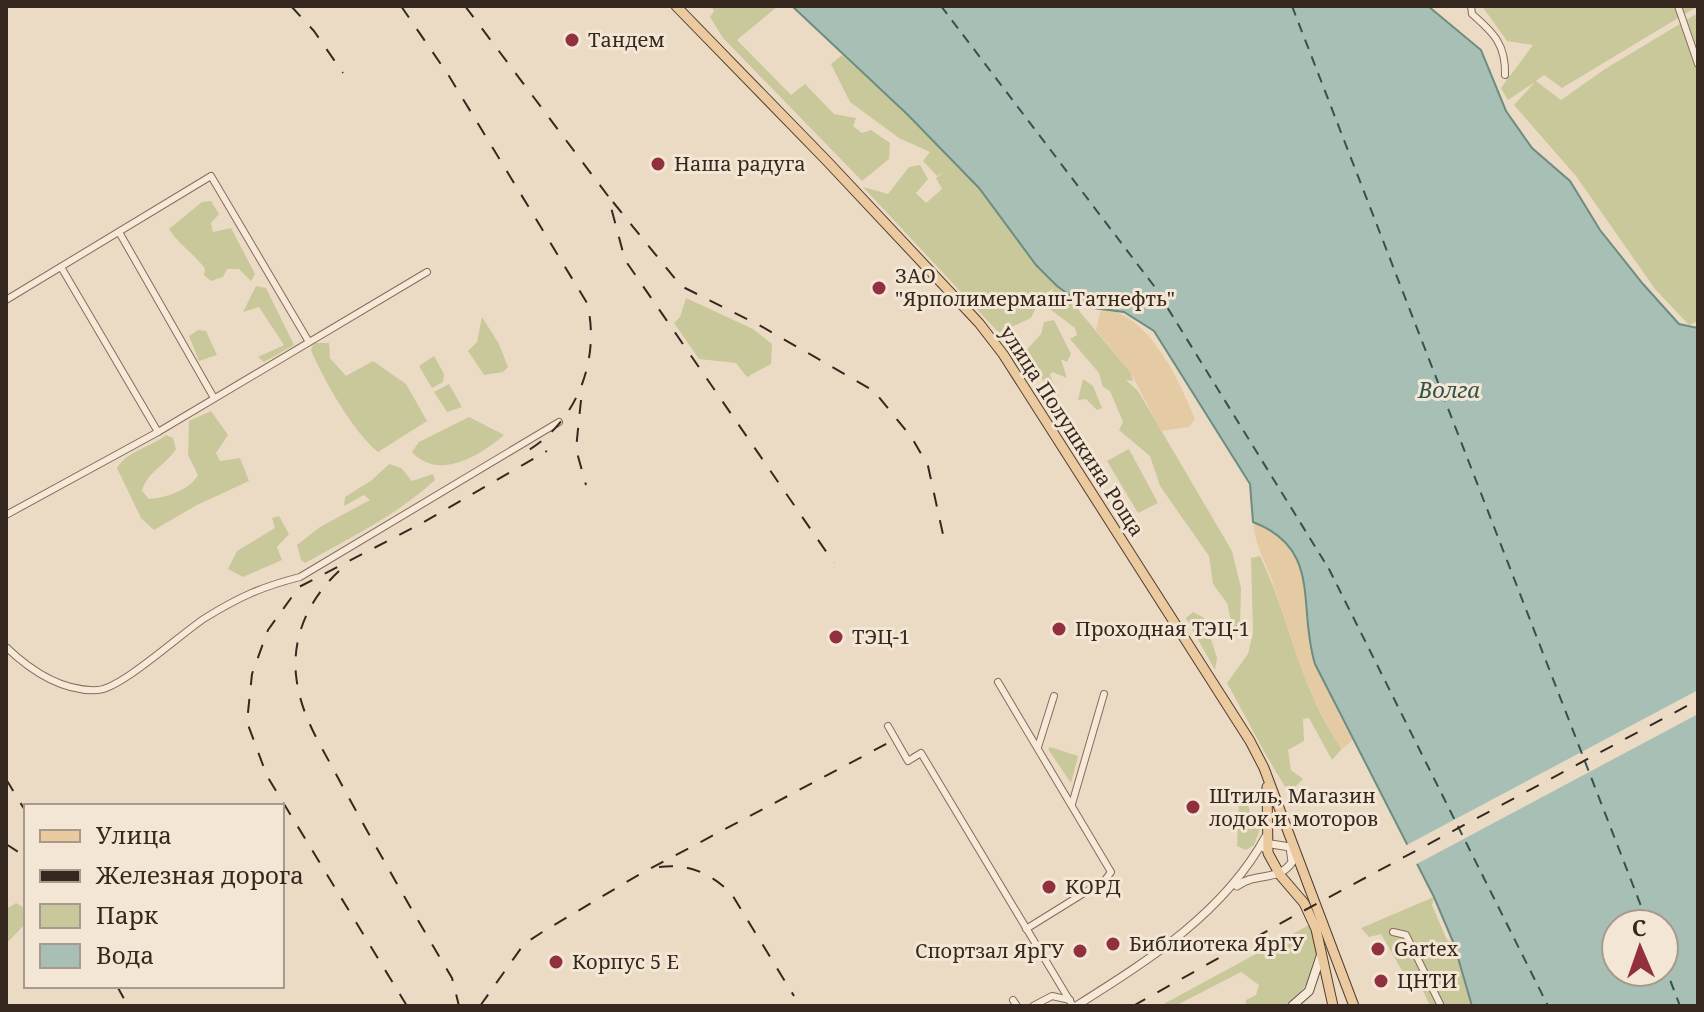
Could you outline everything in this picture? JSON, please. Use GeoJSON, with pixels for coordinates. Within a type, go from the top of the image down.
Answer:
{"type":"FeatureCollection","features":[{"type":"Feature","properties":{"kind":"main road","name":"улица Полушкина Роща"},"geometry":{"type":"LineString","coordinates":[[676,6],[826,160],[995,343],[1264,768],[1354,1006]]}},
{"type":"Feature","properties":{"kind":"main road","name":"улица Полушкина Роща"},"geometry":{"type":"LineString","coordinates":[[1264,768],[1268,793],[1266,841]]}},
{"type":"Feature","properties":{"kind":"main road"},"geometry":{"type":"LineString","coordinates":[[1266,841],[1280,875],[1304,903],[1322,950],[1333,1006]]}},
{"type":"Feature","properties":{"kind":"main road"},"geometry":{"type":"LineString","coordinates":[[1292,1006],[1309,991],[1322,950]]}},
{"type":"Feature","properties":{"kind":"street"},"geometry":{"type":"LineString","coordinates":[[1471,6],[1472,14],[1496,34],[1505,54],[1505,75]]}},
{"type":"Feature","properties":{"kind":"street"},"geometry":{"type":"LineString","coordinates":[[1678,6],[1698,64]]}},
{"type":"Feature","properties":{"kind":"street"},"geometry":{"type":"LineString","coordinates":[[6,300],[211,176],[309,342]]}},
{"type":"Feature","properties":{"kind":"street"},"geometry":{"type":"LineString","coordinates":[[119,232],[214,398]]}},
{"type":"Feature","properties":{"kind":"street"},"geometry":{"type":"LineString","coordinates":[[61,267],[158,432]]}},
{"type":"Feature","properties":{"kind":"street"},"geometry":{"type":"LineString","coordinates":[[6,503],[9,513],[158,432],[427,272]]}},
{"type":"Feature","properties":{"kind":"street"},"geometry":{"type":"LineString","coordinates":[[6,647],[31,670],[67,686],[101,690],[240,597],[253,590],[300,577],[559,422]]}},
{"type":"Feature","properties":{"kind":"street"},"geometry":{"type":"LineString","coordinates":[[998,682],[1111,872],[1105,880],[1026,929]]}},
{"type":"Feature","properties":{"kind":"street"},"geometry":{"type":"LineString","coordinates":[[1072,804],[1104,694]]}},
{"type":"Feature","properties":{"kind":"street"},"geometry":{"type":"LineString","coordinates":[[1038,747],[1054,696]]}},
{"type":"Feature","properties":{"kind":"street"},"geometry":{"type":"LineString","coordinates":[[888,726],[908,761],[921,753],[1073,1004]]}},
{"type":"Feature","properties":{"kind":"street"},"geometry":{"type":"LineString","coordinates":[[1266,841],[1285,845],[1293,851],[1292,862],[1280,875]]}},
{"type":"Feature","properties":{"kind":"street","name":"улица Полушкина Роща"},"geometry":{"type":"LineString","coordinates":[[1073,1004],[1183,934],[1225,894],[1266,841]]}},
{"type":"Feature","properties":{"kind":"street","name":"улица Полушкина Роща"},"geometry":{"type":"LineString","coordinates":[[1225,894],[1243,881],[1280,875]]}},
{"type":"Feature","properties":{"kind":"street"},"geometry":{"type":"LineString","coordinates":[[1393,932],[1406,935],[1441,1006]]}},
{"type":"Feature","properties":{"kind":"street"},"geometry":{"type":"LineString","coordinates":[[1033,1006],[1052,996],[1073,1004]]}},
{"type":"Feature","properties":{"kind":"green space"},"geometry":{"type":"Polygon","coordinates":[[[711,6],[778,6],[737,40],[791,95],[805,84],[834,114],[856,118],[853,126],[862,133],[871,130],[890,143],[889,159],[862,181],[723,38],[710,17],[714,11],[711,6]]]}},
{"type":"Feature","properties":{"kind":"green space"},"geometry":{"type":"Polygon","coordinates":[[[1482,6],[1698,6],[1562,88],[1544,75],[1536,81],[1561,100],[1605,69],[1698,13],[1698,321],[1689,325],[1655,289],[1576,176],[1514,105],[1535,82],[1508,100],[1501,88],[1533,45],[1507,41],[1482,6]]]}},
{"type":"Feature","properties":{"kind":"green space"},"geometry":{"type":"Polygon","coordinates":[[[842,55],[908,115],[979,188],[1036,265],[1074,298],[1080,312],[1131,373],[1133,381],[1107,377],[1126,380],[1138,391],[1232,551],[1241,588],[1240,628],[1233,629],[1227,603],[1213,584],[1209,556],[1160,486],[1150,456],[1119,430],[1123,422],[1110,391],[1103,387],[1099,373],[1070,339],[1077,335],[1075,328],[1051,310],[1046,301],[1054,288],[1041,297],[1031,318],[999,333],[863,187],[888,194],[909,167],[920,165],[928,179],[916,193],[926,203],[942,189],[936,178],[944,172],[937,176],[923,161],[930,152],[899,138],[850,102],[831,64],[842,55]]]}},
{"type":"Feature","properties":{"kind":"green space"},"geometry":{"type":"Polygon","coordinates":[[[211,201],[219,214],[211,223],[213,232],[231,228],[255,274],[251,281],[239,269],[227,269],[223,277],[211,281],[204,275],[205,269],[201,263],[169,229],[202,202],[211,201]]]}},
{"type":"Feature","properties":{"kind":"green space"},"geometry":{"type":"Polygon","coordinates":[[[256,286],[266,288],[294,345],[264,362],[258,357],[284,345],[259,307],[243,312],[256,286]]]}},
{"type":"Feature","properties":{"kind":"green space"},"geometry":{"type":"Polygon","coordinates":[[[686,298],[753,329],[772,344],[771,364],[747,377],[736,363],[699,359],[674,323],[680,317],[686,298]]]}},
{"type":"Feature","properties":{"kind":"green space"},"geometry":{"type":"Polygon","coordinates":[[[482,317],[499,344],[508,367],[503,372],[484,375],[468,351],[477,342],[482,317]]]}},
{"type":"Feature","properties":{"kind":"green space"},"geometry":{"type":"Polygon","coordinates":[[[1054,320],[1071,354],[1067,362],[1061,359],[1067,378],[1052,372],[1050,375],[1059,395],[1053,396],[1025,352],[1041,334],[1044,322],[1054,320]]]}},
{"type":"Feature","properties":{"kind":"green space"},"geometry":{"type":"Polygon","coordinates":[[[198,330],[206,331],[217,355],[199,361],[189,336],[198,330]]]}},
{"type":"Feature","properties":{"kind":"green space"},"geometry":{"type":"Polygon","coordinates":[[[314,343],[329,343],[330,358],[346,376],[373,361],[406,384],[427,421],[378,452],[349,419],[331,390],[311,350],[314,343]]]}},
{"type":"Feature","properties":{"kind":"green space"},"geometry":{"type":"Polygon","coordinates":[[[434,356],[444,374],[443,382],[432,388],[419,366],[434,356]]]}},
{"type":"Feature","properties":{"kind":"green space"},"geometry":{"type":"Polygon","coordinates":[[[1083,379],[1093,386],[1102,408],[1097,410],[1086,399],[1078,400],[1083,379]]]}},
{"type":"Feature","properties":{"kind":"green space"},"geometry":{"type":"Polygon","coordinates":[[[449,384],[462,407],[447,412],[434,392],[449,384]]]}},
{"type":"Feature","properties":{"kind":"green space"},"geometry":{"type":"Polygon","coordinates":[[[211,411],[228,435],[216,453],[220,461],[240,458],[249,481],[197,505],[154,530],[141,518],[117,468],[127,457],[166,435],[173,438],[176,449],[148,479],[142,491],[149,499],[183,489],[198,475],[188,455],[189,421],[211,411]]]}},
{"type":"Feature","properties":{"kind":"green space"},"geometry":{"type":"Polygon","coordinates":[[[469,417],[504,435],[483,451],[446,465],[434,465],[412,452],[419,442],[469,417]]]}},
{"type":"Feature","properties":{"kind":"green space"},"geometry":{"type":"Polygon","coordinates":[[[1129,449],[1158,503],[1138,513],[1107,461],[1129,449]]]}},
{"type":"Feature","properties":{"kind":"green space"},"geometry":{"type":"Polygon","coordinates":[[[389,464],[401,468],[412,481],[433,474],[435,480],[373,525],[305,563],[301,560],[297,545],[320,527],[370,500],[364,495],[344,506],[345,497],[372,480],[389,464]]]}},
{"type":"Feature","properties":{"kind":"green space"},"geometry":{"type":"Polygon","coordinates":[[[279,516],[289,534],[277,547],[282,560],[243,577],[228,569],[237,551],[275,528],[272,518],[279,516]]]}},
{"type":"Feature","properties":{"kind":"green space"},"geometry":{"type":"Polygon","coordinates":[[[1260,556],[1315,702],[1342,749],[1332,760],[1309,718],[1303,719],[1304,741],[1288,750],[1291,770],[1303,779],[1290,792],[1227,683],[1248,654],[1253,633],[1251,558],[1260,556]]]}},
{"type":"Feature","properties":{"kind":"green space"},"geometry":{"type":"Polygon","coordinates":[[[1193,612],[1204,618],[1217,658],[1215,670],[1186,618],[1193,612]]]}},
{"type":"Feature","properties":{"kind":"green space"},"geometry":{"type":"Polygon","coordinates":[[[1050,747],[1078,756],[1071,783],[1048,749],[1050,747]]]}},
{"type":"Feature","properties":{"kind":"green space"},"geometry":{"type":"Polygon","coordinates":[[[1239,798],[1248,804],[1250,813],[1263,821],[1254,845],[1246,850],[1237,846],[1239,798]]]}},
{"type":"Feature","properties":{"kind":"green space"},"geometry":{"type":"Polygon","coordinates":[[[1434,897],[1432,905],[1447,940],[1454,944],[1472,1006],[1430,1006],[1417,978],[1408,981],[1381,934],[1369,937],[1361,928],[1434,897]]]}},
{"type":"Feature","properties":{"kind":"green space"},"geometry":{"type":"Polygon","coordinates":[[[16,903],[24,908],[24,925],[6,944],[6,909],[16,903]]]}},
{"type":"Feature","properties":{"kind":"green space"},"geometry":{"type":"Polygon","coordinates":[[[1311,924],[1316,947],[1314,968],[1304,987],[1286,1004],[1245,1006],[1246,1000],[1256,995],[1259,985],[1241,972],[1175,1006],[1160,1006],[1311,924]]]}},
{"type":"Feature","properties":{"kind":"sand"},"geometry":{"type":"Polygon","coordinates":[[[1101,309],[1118,313],[1133,322],[1160,350],[1195,419],[1189,427],[1161,431],[1131,373],[1096,330],[1101,309]]]}},
{"type":"Feature","properties":{"kind":"sand"},"geometry":{"type":"Polygon","coordinates":[[[1253,522],[1283,536],[1291,544],[1300,563],[1314,654],[1353,740],[1342,749],[1319,710],[1302,671],[1253,522]]]}},
{"type":"Feature","properties":{"kind":"water","name":"Волга"},"geometry":{"type":"Polygon","coordinates":[[[792,6],[1428,6],[1481,50],[1506,111],[1532,148],[1570,181],[1600,230],[1679,324],[1698,328],[1698,1006],[1472,1006],[1454,944],[1434,897],[1315,664],[1304,581],[1290,547],[1275,533],[1253,522],[1250,484],[1154,331],[1124,312],[1086,307],[1057,286],[1036,265],[979,188],[908,115],[792,6]]]}},
{"type":"Feature","properties":{"kind":"pier"},"geometry":{"type":"Polygon","coordinates":[[[1698,690],[1698,714],[1413,866],[1403,847],[1698,690]]]}},
{"type":"Feature","properties":{"kind":"ferry route"},"geometry":{"type":"LineString","coordinates":[[941,6],[1154,286],[1329,569],[1548,1006]]}},
{"type":"Feature","properties":{"kind":"ferry route"},"geometry":{"type":"LineString","coordinates":[[1292,6],[1642,908]]}},
{"type":"Feature","properties":{"kind":"ferry route"},"geometry":{"type":"LineString","coordinates":[[1673,988],[1680,1006]]}},
{"type":"Feature","properties":{"kind":"railway"},"geometry":{"type":"LineString","coordinates":[[291,6],[314,31],[343,73]]}},
{"type":"Feature","properties":{"kind":"railway"},"geometry":{"type":"LineString","coordinates":[[401,6],[449,76],[587,303],[591,345],[581,387],[559,423],[545,439],[527,451]]}},
{"type":"Feature","properties":{"kind":"railway"},"geometry":{"type":"LineString","coordinates":[[465,6],[608,196],[625,260],[834,563]]}},
{"type":"Feature","properties":{"kind":"railway"},"geometry":{"type":"LineString","coordinates":[[613,202],[681,286],[759,325],[874,391],[912,438],[928,466],[944,539]]}},
{"type":"Feature","properties":{"kind":"railway"},"geometry":{"type":"LineString","coordinates":[[581,400],[576,449],[586,485]]}},
{"type":"Feature","properties":{"kind":"railway"},"geometry":{"type":"LineString","coordinates":[[407,1006],[267,776],[247,722],[252,674],[268,630],[299,587],[424,522],[547,451]]}},
{"type":"Feature","properties":{"kind":"railway"},"geometry":{"type":"LineString","coordinates":[[339,571],[319,593],[300,632],[296,660],[298,689],[311,727],[337,776],[452,978],[459,1006]]}},
{"type":"Feature","properties":{"kind":"railway"},"geometry":{"type":"LineString","coordinates":[[1133,1006],[1292,917],[1698,700]]}},
{"type":"Feature","properties":{"kind":"railway"},"geometry":{"type":"LineString","coordinates":[[480,1006],[524,944],[544,931],[640,874],[888,743]]}},
{"type":"Feature","properties":{"kind":"railway"},"geometry":{"type":"LineString","coordinates":[[6,779],[24,809]]}},
{"type":"Feature","properties":{"kind":"railway"},"geometry":{"type":"LineString","coordinates":[[6,844],[24,856]]}},
{"type":"Feature","properties":{"kind":"railway"},"geometry":{"type":"LineString","coordinates":[[659,867],[698,871],[731,893],[794,996]]}},
{"type":"Feature","properties":{"kind":"railway"},"geometry":{"type":"LineString","coordinates":[[118,988],[128,1006]]}},
{"type":"Feature","properties":{"kind":"place","name":"Тандем"},"geometry":{"type":"Point","coordinates":[572,40]}},
{"type":"Feature","properties":{"kind":"place","name":"Наша радуга"},"geometry":{"type":"Point","coordinates":[658,164]}},
{"type":"Feature","properties":{"kind":"place","name":"ЗАО \"Ярполимермаш-Татнефть\""},"geometry":{"type":"Point","coordinates":[879,288]}},
{"type":"Feature","properties":{"kind":"place","name":"Проходная ТЭЦ-1"},"geometry":{"type":"Point","coordinates":[1059,629]}},
{"type":"Feature","properties":{"kind":"place","name":"ТЭЦ-1"},"geometry":{"type":"Point","coordinates":[836,637]}},
{"type":"Feature","properties":{"kind":"place","name":"Штиль, Магазин лодок и моторов"},"geometry":{"type":"Point","coordinates":[1193,807]}},
{"type":"Feature","properties":{"kind":"place","name":"КОРД"},"geometry":{"type":"Point","coordinates":[1049,887]}},
{"type":"Feature","properties":{"kind":"place","name":"Библиотека ЯрГУ"},"geometry":{"type":"Point","coordinates":[1113,944]}},
{"type":"Feature","properties":{"kind":"place","name":"Gartex"},"geometry":{"type":"Point","coordinates":[1378,949]}},
{"type":"Feature","properties":{"kind":"place","name":"Cпортзал ЯрГУ"},"geometry":{"type":"Point","coordinates":[1080,951]}},
{"type":"Feature","properties":{"kind":"place","name":"Корпус 5 E"},"geometry":{"type":"Point","coordinates":[556,962]}},
{"type":"Feature","properties":{"kind":"place","name":"ЦНТИ"},"geometry":{"type":"Point","coordinates":[1381,981]}}]}
